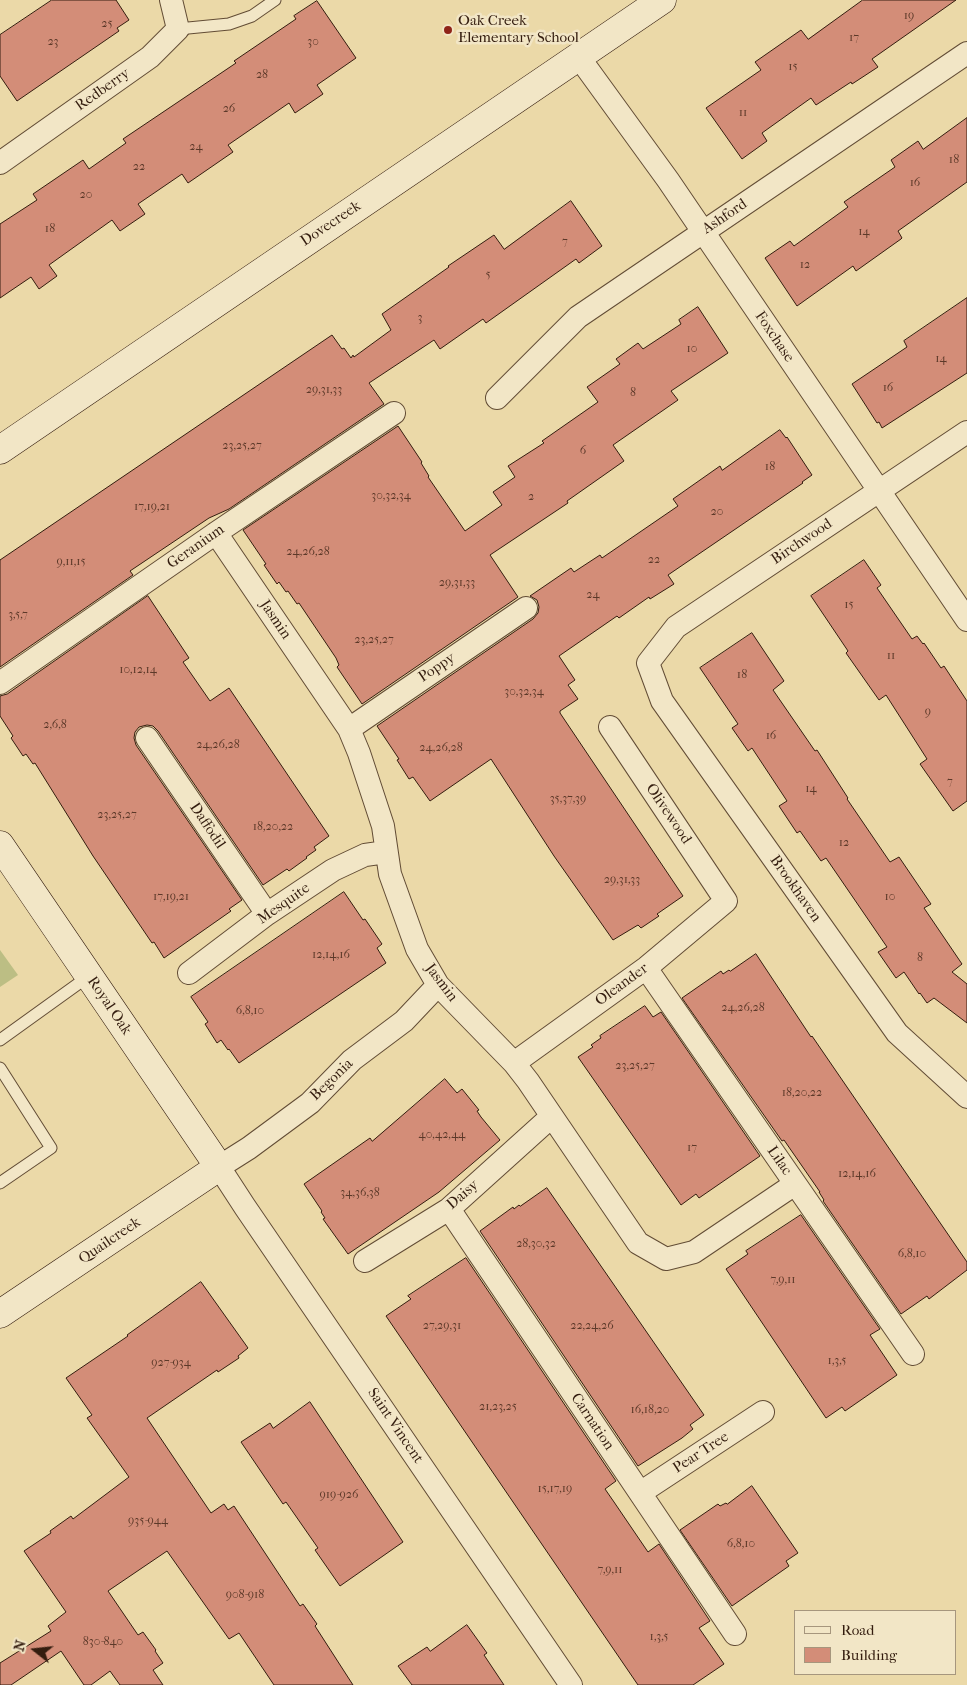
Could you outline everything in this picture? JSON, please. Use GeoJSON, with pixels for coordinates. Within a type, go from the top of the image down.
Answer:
{"type":"FeatureCollection","features":[{"type":"Feature","properties":{"kind":"street"},"geometry":{"type":"LineString","coordinates":[[171,0],[178,29]]}},
{"type":"Feature","properties":{"kind":"street","name":"Dovecreek"},"geometry":{"type":"LineString","coordinates":[[0,450],[662,0]]}},
{"type":"Feature","properties":{"kind":"street","name":"Redberry"},"geometry":{"type":"LineString","coordinates":[[0,162],[150,57],[178,29]]}},
{"type":"Feature","properties":{"kind":"street","name":"Ashford"},"geometry":{"type":"LineString","coordinates":[[496,398],[578,317],[967,53]]}},
{"type":"Feature","properties":{"kind":"street","name":"Foxchase"},"geometry":{"type":"LineString","coordinates":[[578,56],[668,180],[967,620]]}},
{"type":"Feature","properties":{"kind":"street","name":"Geranium"},"geometry":{"type":"LineString","coordinates":[[0,683],[394,412]]}},
{"type":"Feature","properties":{"kind":"street","name":"Birchwood"},"geometry":{"type":"LineString","coordinates":[[648,663],[676,627],[967,432]]}},
{"type":"Feature","properties":{"kind":"street","name":"Jasmin"},"geometry":{"type":"LineString","coordinates":[[216,533],[349,729],[359,753],[382,826],[390,874],[402,913],[417,949],[438,985],[514,1063],[528,1081],[638,1243],[666,1259],[694,1252],[795,1184]]}},
{"type":"Feature","properties":{"kind":"street","name":"Poppy"},"geometry":{"type":"LineString","coordinates":[[349,729],[526,608]]}},
{"type":"Feature","properties":{"kind":"street","name":"Brookhaven"},"geometry":{"type":"LineString","coordinates":[[648,663],[662,701],[896,1033],[967,1097]]}},
{"type":"Feature","properties":{"kind":"street","name":"Olivewood"},"geometry":{"type":"LineString","coordinates":[[610,727],[726,901]]}},
{"type":"Feature","properties":{"kind":"street","name":"Daffodil"},"geometry":{"type":"LineString","coordinates":[[147,738],[268,914]]}},
{"type":"Feature","properties":{"kind":"street","name":"Royal Oak"},"geometry":{"type":"LineString","coordinates":[[0,845],[219,1167]]}},
{"type":"Feature","properties":{"kind":"street","name":"Mesquite"},"geometry":{"type":"LineString","coordinates":[[189,973],[268,914],[333,870],[365,855],[386,852]]}},
{"type":"Feature","properties":{"kind":"street","name":"Oleander"},"geometry":{"type":"LineString","coordinates":[[514,1063],[646,968],[726,901]]}},
{"type":"Feature","properties":{"kind":"street","name":"Lilac"},"geometry":{"type":"LineString","coordinates":[[646,968],[913,1354]]}},
{"type":"Feature","properties":{"kind":"street","name":"Begonia"},"geometry":{"type":"LineString","coordinates":[[219,1167],[249,1148],[310,1103],[352,1060],[404,1021],[438,985]]}},
{"type":"Feature","properties":{"kind":"street","name":"Daisy"},"geometry":{"type":"LineString","coordinates":[[365,1261],[449,1209],[551,1117]]}},
{"type":"Feature","properties":{"kind":"street","name":"Quailcreek"},"geometry":{"type":"LineString","coordinates":[[0,1314],[219,1167]]}},
{"type":"Feature","properties":{"kind":"street","name":"Saint Vincent"},"geometry":{"type":"LineString","coordinates":[[219,1167],[571,1685]]}},
{"type":"Feature","properties":{"kind":"street","name":"Carnation"},"geometry":{"type":"LineString","coordinates":[[449,1209],[735,1634]]}},
{"type":"Feature","properties":{"kind":"street","name":"Pear Tree"},"geometry":{"type":"LineString","coordinates":[[640,1493],[763,1412]]}},
{"type":"Feature","properties":{"kind":"lane"},"geometry":{"type":"LineString","coordinates":[[178,29],[229,24],[252,16],[276,0]]}},
{"type":"Feature","properties":{"kind":"lane"},"geometry":{"type":"LineString","coordinates":[[0,1040],[89,976]]}},
{"type":"Feature","properties":{"kind":"lane"},"geometry":{"type":"LineString","coordinates":[[0,1068],[51,1148],[0,1183]]}},
{"type":"Feature","properties":{"kind":"green space"},"geometry":{"type":"Polygon","coordinates":[[[0,950],[18,975],[0,987],[0,950]]]}},
{"type":"Feature","properties":{"kind":"building"},"geometry":{"type":"Polygon","coordinates":[[[52,0],[116,0],[129,20],[117,28],[119,31],[17,101],[0,76],[0,35],[52,0]]]}},
{"type":"Feature","properties":{"kind":"building"},"geometry":{"type":"Polygon","coordinates":[[[863,0],[956,0],[872,59],[878,67],[816,105],[811,98],[762,133],[767,141],[742,159],[706,108],[761,70],[755,62],[801,30],[808,39],[863,0]]]}},
{"type":"Feature","properties":{"kind":"building"},"geometry":{"type":"Polygon","coordinates":[[[317,1],[356,58],[317,85],[323,94],[295,113],[289,103],[228,145],[233,152],[188,183],[182,174],[138,204],[145,214],[120,231],[112,220],[49,265],[57,276],[39,289],[31,277],[0,298],[0,224],[37,200],[33,194],[83,160],[89,169],[126,143],[123,139],[236,63],[234,61],[296,19],[294,16],[317,1]]]}},
{"type":"Feature","properties":{"kind":"building"},"geometry":{"type":"Polygon","coordinates":[[[967,118],[967,182],[898,231],[901,239],[856,271],[853,266],[797,306],[765,258],[790,241],[794,246],[848,207],[844,202],[895,167],[891,160],[918,141],[923,149],[967,118]]]}},
{"type":"Feature","properties":{"kind":"building"},"geometry":{"type":"Polygon","coordinates":[[[571,201],[602,246],[579,263],[576,259],[486,323],[483,319],[440,349],[434,340],[369,383],[384,404],[229,509],[209,518],[130,571],[133,575],[0,667],[0,560],[332,335],[351,358],[353,355],[354,357],[391,330],[382,314],[448,266],[494,235],[504,249],[571,201]]]}},
{"type":"Feature","properties":{"kind":"building"},"geometry":{"type":"Polygon","coordinates":[[[967,298],[967,373],[882,428],[852,384],[907,347],[904,341],[967,298]]]}},
{"type":"Feature","properties":{"kind":"building"},"geometry":{"type":"Polygon","coordinates":[[[698,307],[728,353],[671,391],[678,400],[613,445],[624,461],[567,501],[568,503],[490,555],[518,597],[362,704],[337,667],[339,665],[336,658],[299,603],[297,604],[279,582],[277,584],[243,530],[398,426],[422,462],[428,477],[465,531],[502,505],[493,492],[515,477],[508,466],[544,443],[542,441],[598,402],[587,387],[620,364],[616,359],[638,343],[643,349],[681,324],[679,320],[698,307]]]}},
{"type":"Feature","properties":{"kind":"building"},"geometry":{"type":"Polygon","coordinates":[[[780,430],[787,437],[812,475],[668,575],[674,584],[650,599],[649,597],[619,618],[617,616],[559,656],[575,680],[568,685],[578,699],[560,711],[560,713],[683,896],[641,928],[638,925],[613,940],[554,856],[491,759],[430,801],[413,777],[409,779],[397,760],[399,759],[377,726],[533,619],[538,613],[539,607],[537,600],[530,596],[571,568],[574,572],[600,555],[602,558],[678,506],[673,499],[720,466],[722,470],[780,430]]]}},
{"type":"Feature","properties":{"kind":"building"},"geometry":{"type":"Polygon","coordinates":[[[864,560],[881,585],[877,588],[912,639],[917,636],[924,643],[941,668],[944,666],[967,701],[967,801],[953,811],[920,764],[927,759],[886,695],[879,700],[846,653],[848,651],[811,596],[864,560]]]}},
{"type":"Feature","properties":{"kind":"building"},"geometry":{"type":"Polygon","coordinates":[[[148,596],[189,658],[183,662],[210,701],[229,688],[329,836],[314,847],[316,850],[307,858],[289,871],[287,869],[263,885],[158,731],[153,726],[139,727],[135,732],[134,738],[136,745],[242,900],[229,909],[231,911],[164,958],[93,856],[35,763],[33,764],[26,754],[23,756],[0,716],[0,696],[7,694],[148,596]]]}},
{"type":"Feature","properties":{"kind":"building"},"geometry":{"type":"Polygon","coordinates":[[[752,633],[784,681],[773,690],[815,751],[817,750],[847,799],[890,862],[899,857],[931,904],[924,908],[962,964],[952,972],[967,984],[967,1023],[934,998],[927,1003],[904,972],[896,978],[878,952],[887,947],[826,858],[821,861],[800,831],[797,833],[779,806],[787,801],[752,748],[748,751],[732,728],[738,724],[700,668],[752,633]]]}},
{"type":"Feature","properties":{"kind":"building"},"geometry":{"type":"Polygon","coordinates":[[[344,892],[382,944],[377,948],[386,963],[239,1063],[221,1040],[217,1043],[205,1024],[208,1022],[191,997],[344,892]]]}},
{"type":"Feature","properties":{"kind":"building"},"geometry":{"type":"Polygon","coordinates":[[[756,954],[811,1037],[967,1262],[967,1270],[929,1299],[927,1296],[901,1314],[823,1201],[820,1192],[784,1140],[782,1141],[682,998],[721,971],[723,974],[730,971],[756,954]]]}},
{"type":"Feature","properties":{"kind":"building"},"geometry":{"type":"Polygon","coordinates":[[[645,1006],[653,1017],[661,1012],[760,1156],[699,1198],[696,1194],[681,1205],[578,1057],[593,1047],[591,1045],[601,1038],[600,1036],[645,1006]]]}},
{"type":"Feature","properties":{"kind":"building"},"geometry":{"type":"Polygon","coordinates":[[[445,1079],[457,1093],[462,1089],[500,1140],[439,1192],[348,1254],[323,1219],[325,1218],[322,1211],[304,1184],[370,1138],[372,1141],[445,1079]]]}},
{"type":"Feature","properties":{"kind":"building"},"geometry":{"type":"Polygon","coordinates":[[[547,1188],[704,1415],[690,1425],[693,1429],[682,1438],[638,1466],[480,1231],[513,1207],[514,1209],[520,1206],[547,1188]]]}},
{"type":"Feature","properties":{"kind":"building"},"geometry":{"type":"Polygon","coordinates":[[[801,1215],[880,1329],[870,1335],[897,1375],[845,1411],[842,1407],[826,1418],[726,1269],[748,1254],[746,1251],[801,1215]]]}},
{"type":"Feature","properties":{"kind":"building"},"geometry":{"type":"Polygon","coordinates":[[[466,1258],[616,1481],[605,1489],[648,1552],[659,1544],[710,1621],[699,1628],[724,1664],[693,1685],[638,1685],[386,1316],[411,1299],[408,1296],[466,1258]]]}},
{"type":"Feature","properties":{"kind":"building"},"geometry":{"type":"Polygon","coordinates":[[[201,1282],[248,1348],[238,1356],[239,1358],[218,1372],[217,1370],[147,1418],[211,1513],[224,1504],[228,1510],[234,1506],[300,1606],[303,1604],[317,1624],[315,1626],[353,1685],[274,1685],[239,1633],[229,1639],[167,1551],[108,1591],[138,1635],[143,1632],[156,1650],[163,1663],[153,1670],[163,1685],[120,1685],[110,1671],[91,1685],[84,1685],[61,1651],[11,1685],[0,1685],[0,1663],[51,1631],[48,1626],[66,1612],[24,1551],[51,1533],[50,1531],[71,1516],[73,1519],[129,1477],[87,1418],[92,1415],[66,1378],[128,1336],[201,1282]]]}},
{"type":"Feature","properties":{"kind":"building"},"geometry":{"type":"Polygon","coordinates":[[[310,1402],[403,1542],[340,1586],[315,1550],[318,1548],[286,1502],[283,1504],[241,1442],[270,1423],[273,1428],[310,1402]]]}},
{"type":"Feature","properties":{"kind":"building"},"geometry":{"type":"Polygon","coordinates":[[[752,1486],[798,1553],[786,1561],[789,1566],[732,1606],[680,1530],[718,1504],[720,1506],[727,1504],[752,1486]]]}},
{"type":"Feature","properties":{"kind":"building"},"geometry":{"type":"Polygon","coordinates":[[[467,1625],[487,1653],[484,1655],[504,1685],[412,1685],[398,1666],[427,1647],[430,1651],[467,1625]]]}},
{"type":"Feature","properties":{"kind":"place","name":"Oak Creek Elementary School"},"geometry":{"type":"Point","coordinates":[448,30]}}]}
